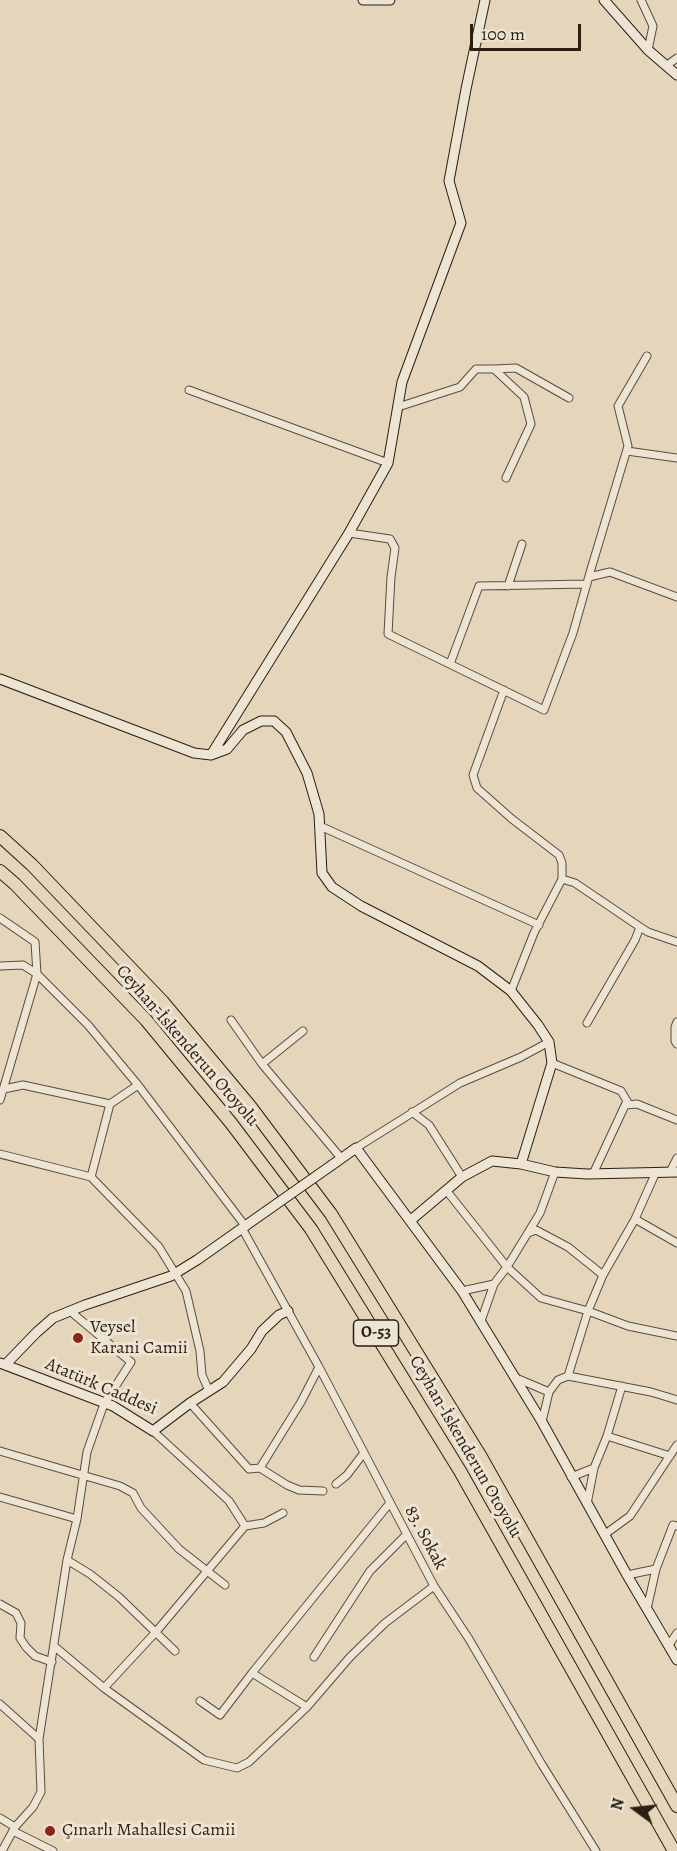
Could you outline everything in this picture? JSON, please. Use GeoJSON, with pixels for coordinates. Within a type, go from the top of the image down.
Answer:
{"type":"FeatureCollection","features":[{"type":"Feature","properties":{"kind":"highway","name":"Ceyhan-İskenderun Otoyolu"},"geometry":{"type":"LineString","coordinates":[[0,836],[32,865],[164,1002],[250,1106],[331,1214],[481,1457],[677,1806]]}},
{"type":"Feature","properties":{"kind":"highway","name":"Ceyhan-İskenderun Otoyolu"},"geometry":{"type":"LineString","coordinates":[[0,871],[146,1020],[231,1123],[311,1230],[460,1471],[674,1851]]}},
{"type":"Feature","properties":{"kind":"street"},"geometry":{"type":"LineString","coordinates":[[363,0],[390,0]]}},
{"type":"Feature","properties":{"kind":"street"},"geometry":{"type":"LineString","coordinates":[[211,755],[349,533],[388,463],[402,382],[461,223],[449,181],[485,0]]}},
{"type":"Feature","properties":{"kind":"street"},"geometry":{"type":"LineString","coordinates":[[604,0],[648,50],[677,75]]}},
{"type":"Feature","properties":{"kind":"street"},"geometry":{"type":"LineString","coordinates":[[642,0],[653,26],[648,50]]}},
{"type":"Feature","properties":{"kind":"street"},"geometry":{"type":"LineString","coordinates":[[667,65],[677,58]]}},
{"type":"Feature","properties":{"kind":"street"},"geometry":{"type":"LineString","coordinates":[[349,533],[390,539],[395,549],[388,634],[544,710],[573,633],[627,451],[628,446],[618,406],[647,356]]}},
{"type":"Feature","properties":{"kind":"street"},"geometry":{"type":"LineString","coordinates":[[398,407],[460,387],[476,369],[516,368],[569,398]]}},
{"type":"Feature","properties":{"kind":"street"},"geometry":{"type":"LineString","coordinates":[[494,369],[524,397],[531,424],[506,478]]}},
{"type":"Feature","properties":{"kind":"street"},"geometry":{"type":"LineString","coordinates":[[189,390],[388,463]]}},
{"type":"Feature","properties":{"kind":"street"},"geometry":{"type":"LineString","coordinates":[[627,451],[677,458]]}},
{"type":"Feature","properties":{"kind":"street"},"geometry":{"type":"LineString","coordinates":[[508,586],[522,544]]}},
{"type":"Feature","properties":{"kind":"street"},"geometry":{"type":"LineString","coordinates":[[450,664],[479,586],[588,580],[610,572],[677,597]]}},
{"type":"Feature","properties":{"kind":"street"},"geometry":{"type":"LineString","coordinates":[[0,679],[194,753],[211,755],[227,749],[243,730],[261,721],[274,721],[286,732],[307,773],[319,814],[322,873],[332,887],[361,906],[478,966],[511,992],[538,1024],[549,1042],[552,1063],[521,1164]]}},
{"type":"Feature","properties":{"kind":"street"},"geometry":{"type":"LineString","coordinates":[[504,690],[472,775],[477,788],[512,819],[559,855],[562,863],[562,879],[538,925],[511,992]]}},
{"type":"Feature","properties":{"kind":"street"},"geometry":{"type":"LineString","coordinates":[[320,826],[538,925]]}},
{"type":"Feature","properties":{"kind":"street"},"geometry":{"type":"LineString","coordinates":[[562,879],[575,883],[648,932],[677,942]]}},
{"type":"Feature","properties":{"kind":"street"},"geometry":{"type":"LineString","coordinates":[[0,918],[34,942],[37,974],[0,1100]]}},
{"type":"Feature","properties":{"kind":"street"},"geometry":{"type":"LineString","coordinates":[[587,1023],[630,950],[640,927]]}},
{"type":"Feature","properties":{"kind":"street"},"geometry":{"type":"LineString","coordinates":[[0,966],[23,965],[37,974]]}},
{"type":"Feature","properties":{"kind":"street","name":"83. Sokak"},"geometry":{"type":"LineString","coordinates":[[37,974],[88,1025],[138,1085],[244,1228],[434,1586],[469,1639],[541,1763],[596,1851]]}},
{"type":"Feature","properties":{"kind":"street"},"geometry":{"type":"LineString","coordinates":[[231,1020],[262,1064],[341,1158]]}},
{"type":"Feature","properties":{"kind":"street"},"geometry":{"type":"LineString","coordinates":[[677,1022],[675,1027],[677,1044]]}},
{"type":"Feature","properties":{"kind":"street"},"geometry":{"type":"LineString","coordinates":[[262,1064],[303,1031]]}},
{"type":"Feature","properties":{"kind":"street"},"geometry":{"type":"LineString","coordinates":[[2,1364],[52,1318],[176,1273],[244,1228],[341,1158],[412,1112],[460,1083],[521,1057],[549,1042]]}},
{"type":"Feature","properties":{"kind":"street"},"geometry":{"type":"LineString","coordinates":[[552,1063],[621,1091],[627,1101],[593,1174]]}},
{"type":"Feature","properties":{"kind":"street"},"geometry":{"type":"LineString","coordinates":[[4,1089],[23,1085],[110,1104]]}},
{"type":"Feature","properties":{"kind":"street"},"geometry":{"type":"LineString","coordinates":[[91,1177],[110,1104],[138,1085]]}},
{"type":"Feature","properties":{"kind":"street"},"geometry":{"type":"LineString","coordinates":[[626,1106],[636,1104],[677,1120]]}},
{"type":"Feature","properties":{"kind":"street"},"geometry":{"type":"LineString","coordinates":[[412,1112],[429,1125],[462,1177]]}},
{"type":"Feature","properties":{"kind":"street"},"geometry":{"type":"LineString","coordinates":[[356,1148],[411,1220],[481,1321],[542,1422],[571,1477],[677,1660]]}},
{"type":"Feature","properties":{"kind":"street"},"geometry":{"type":"LineString","coordinates":[[0,1154],[91,1177],[159,1247],[186,1291],[200,1351],[202,1375],[209,1391]]}},
{"type":"Feature","properties":{"kind":"street"},"geometry":{"type":"LineString","coordinates":[[411,1220],[462,1177],[492,1161],[521,1164],[555,1172],[593,1174],[673,1172],[677,1158]]}},
{"type":"Feature","properties":{"kind":"street"},"geometry":{"type":"LineString","coordinates":[[481,1321],[494,1284],[540,1213],[555,1172]]}},
{"type":"Feature","properties":{"kind":"street"},"geometry":{"type":"LineString","coordinates":[[568,1376],[588,1311],[603,1275],[635,1219],[656,1172]]}},
{"type":"Feature","properties":{"kind":"street"},"geometry":{"type":"LineString","coordinates":[[446,1190],[507,1267],[541,1298],[588,1311],[628,1326],[677,1336]]}},
{"type":"Feature","properties":{"kind":"street"},"geometry":{"type":"LineString","coordinates":[[635,1219],[677,1243]]}},
{"type":"Feature","properties":{"kind":"street"},"geometry":{"type":"LineString","coordinates":[[528,1233],[536,1230],[568,1247],[603,1275]]}},
{"type":"Feature","properties":{"kind":"street"},"geometry":{"type":"LineString","coordinates":[[462,1291],[494,1284]]}},
{"type":"Feature","properties":{"kind":"street"},"geometry":{"type":"LineString","coordinates":[[2,1851],[14,1829],[33,1807],[40,1792],[39,1739],[67,1560],[77,1519],[87,1452],[104,1404],[131,1362],[70,1311]]}},
{"type":"Feature","properties":{"kind":"street","name":"Atatürk Caddesi"},"geometry":{"type":"LineString","coordinates":[[2,1364],[113,1406],[153,1431],[223,1382],[251,1349],[262,1331],[279,1315],[288,1311]]}},
{"type":"Feature","properties":{"kind":"street"},"geometry":{"type":"LineString","coordinates":[[260,1468],[301,1402],[319,1367]]}},
{"type":"Feature","properties":{"kind":"street"},"geometry":{"type":"LineString","coordinates":[[542,1422],[549,1392],[558,1380],[568,1376],[622,1386],[677,1400]]}},
{"type":"Feature","properties":{"kind":"street"},"geometry":{"type":"LineString","coordinates":[[516,1378],[549,1392]]}},
{"type":"Feature","properties":{"kind":"street"},"geometry":{"type":"LineString","coordinates":[[587,1504],[594,1468],[607,1436],[622,1386]]}},
{"type":"Feature","properties":{"kind":"street"},"geometry":{"type":"LineString","coordinates":[[190,1404],[249,1469],[260,1468],[299,1490],[323,1491]]}},
{"type":"Feature","properties":{"kind":"street"},"geometry":{"type":"LineString","coordinates":[[153,1431],[229,1501],[245,1526]]}},
{"type":"Feature","properties":{"kind":"street"},"geometry":{"type":"LineString","coordinates":[[607,1436],[670,1456]]}},
{"type":"Feature","properties":{"kind":"street"},"geometry":{"type":"LineString","coordinates":[[604,1535],[630,1516],[677,1445]]}},
{"type":"Feature","properties":{"kind":"street"},"geometry":{"type":"LineString","coordinates":[[0,1451],[120,1486],[132,1493],[141,1508],[179,1549],[225,1585]]}},
{"type":"Feature","properties":{"kind":"street"},"geometry":{"type":"LineString","coordinates":[[336,1484],[363,1454]]}},
{"type":"Feature","properties":{"kind":"street"},"geometry":{"type":"LineString","coordinates":[[571,1477],[594,1468]]}},
{"type":"Feature","properties":{"kind":"street"},"geometry":{"type":"LineString","coordinates":[[0,1497],[77,1519]]}},
{"type":"Feature","properties":{"kind":"street"},"geometry":{"type":"LineString","coordinates":[[200,1701],[220,1715],[389,1504]]}},
{"type":"Feature","properties":{"kind":"street"},"geometry":{"type":"LineString","coordinates":[[104,1688],[155,1633],[245,1526],[264,1523],[283,1513]]}},
{"type":"Feature","properties":{"kind":"street"},"geometry":{"type":"LineString","coordinates":[[647,1609],[656,1569],[673,1525],[677,1526]]}},
{"type":"Feature","properties":{"kind":"street"},"geometry":{"type":"LineString","coordinates":[[314,1657],[370,1571],[406,1535]]}},
{"type":"Feature","properties":{"kind":"street"},"geometry":{"type":"LineString","coordinates":[[67,1560],[112,1591],[175,1651]]}},
{"type":"Feature","properties":{"kind":"street"},"geometry":{"type":"LineString","coordinates":[[627,1575],[656,1569]]}},
{"type":"Feature","properties":{"kind":"street"},"geometry":{"type":"LineString","coordinates":[[54,1646],[104,1688],[204,1760],[237,1768],[249,1762],[307,1707],[350,1657],[385,1623],[434,1586]]}},
{"type":"Feature","properties":{"kind":"street"},"geometry":{"type":"LineString","coordinates":[[0,1604],[16,1613],[21,1623],[21,1638],[26,1647],[35,1656],[51,1662]]}},
{"type":"Feature","properties":{"kind":"street"},"geometry":{"type":"LineString","coordinates":[[669,1645],[677,1633]]}},
{"type":"Feature","properties":{"kind":"street"},"geometry":{"type":"LineString","coordinates":[[252,1673],[307,1707]]}},
{"type":"Feature","properties":{"kind":"street"},"geometry":{"type":"LineString","coordinates":[[0,1704],[39,1739]]}},
{"type":"Feature","properties":{"kind":"street"},"geometry":{"type":"LineString","coordinates":[[0,1818],[14,1829],[53,1851]]}},
{"type":"Feature","properties":{"kind":"place","name":"Veysel Karani Camii"},"geometry":{"type":"Point","coordinates":[78,1338]}},
{"type":"Feature","properties":{"kind":"place","name":"Çınarlı Mahallesi Camii"},"geometry":{"type":"Point","coordinates":[50,1831]}}]}
